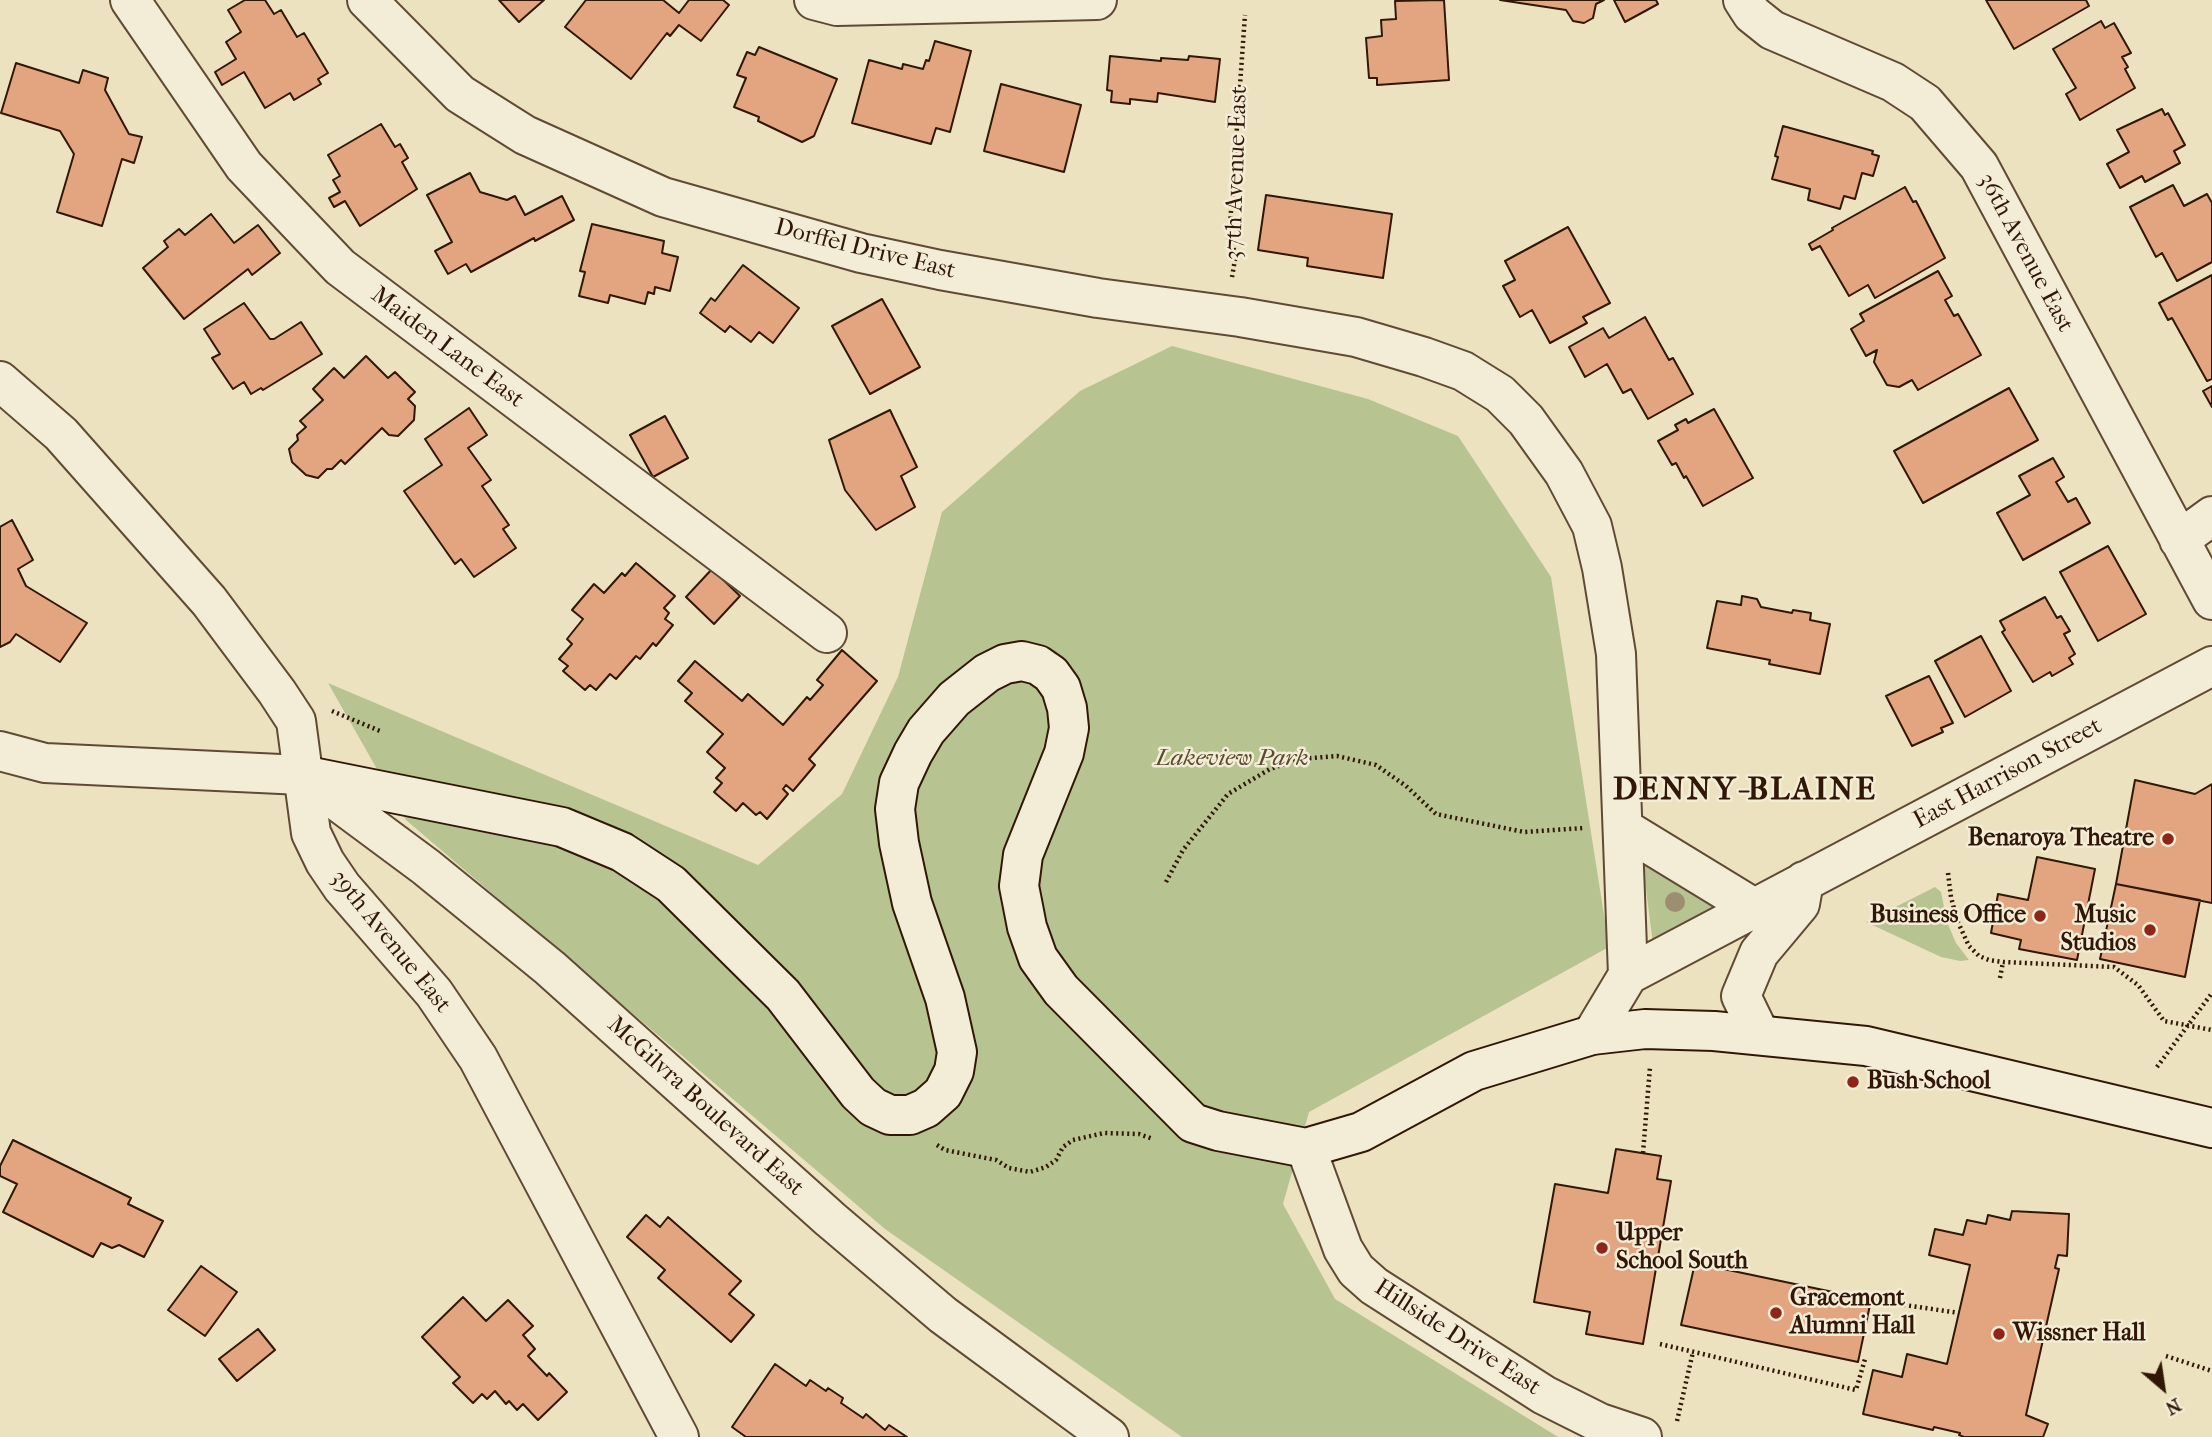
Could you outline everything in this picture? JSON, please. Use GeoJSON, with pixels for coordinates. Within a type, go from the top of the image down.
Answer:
{"type":"FeatureCollection","features":[{"type":"Feature","properties":{"kind":"street","name":"Maiden Lane East"},"geometry":{"type":"LineString","coordinates":[[130,0],[244,166],[340,267],[827,633]]}},
{"type":"Feature","properties":{"kind":"street","name":"Dorffel Drive East"},"geometry":{"type":"LineString","coordinates":[[367,0],[460,94],[525,135],[663,197],[861,253],[940,270],[1098,298],[1240,317],[1356,337],[1424,356],[1463,371],[1500,394],[1526,420],[1564,473],[1592,526],[1616,654],[1609,828]]}},
{"type":"Feature","properties":{"kind":"street"},"geometry":{"type":"LineString","coordinates":[[814,0],[837,6],[1097,0]]}},
{"type":"Feature","properties":{"kind":"street","name":"36th Avenue East"},"geometry":{"type":"LineString","coordinates":[[1743,0],[1752,14],[1772,30],[1893,82],[1925,103],[1979,166],[2212,600]]}},
{"type":"Feature","properties":{"kind":"street","name":"39th Avenue East"},"geometry":{"type":"LineString","coordinates":[[0,381],[61,434],[209,601],[296,721],[312,832],[325,862],[342,887],[435,993],[465,1038],[678,1437]]}},
{"type":"Feature","properties":{"kind":"street"},"geometry":{"type":"LineString","coordinates":[[2179,540],[2212,516]]}},
{"type":"Feature","properties":{"kind":"street"},"geometry":{"type":"LineString","coordinates":[[0,751],[46,763],[302,775],[562,827],[622,852],[671,884],[783,996],[858,1093],[873,1107],[890,1115],[910,1115],[926,1108],[943,1093],[954,1071],[957,1052],[945,998],[912,903],[899,843],[895,809],[899,783],[926,731],[954,699],[971,684],[1005,664],[1023,661],[1038,665],[1051,674],[1060,688],[1067,708],[1069,728],[1064,753],[1023,855],[1019,886],[1027,927],[1038,958],[1061,990],[1192,1123],[1218,1131],[1306,1148],[1362,1132],[1474,1071],[1592,1034],[1645,1029],[1714,1031],[1866,1046],[2212,1128]]}},
{"type":"Feature","properties":{"kind":"street","name":"East Harrison Street"},"geometry":{"type":"LineString","coordinates":[[1628,975],[2212,666]]}},
{"type":"Feature","properties":{"kind":"street","name":"McGilvra Boulevard East"},"geometry":{"type":"LineString","coordinates":[[302,775],[426,867],[550,968],[830,1219],[943,1315],[1110,1437]]}},
{"type":"Feature","properties":{"kind":"street"},"geometry":{"type":"LineString","coordinates":[[1609,828],[1754,908]]}},
{"type":"Feature","properties":{"kind":"street"},"geometry":{"type":"LineString","coordinates":[[1592,1034],[1628,975],[1609,828]]}},
{"type":"Feature","properties":{"kind":"street"},"geometry":{"type":"LineString","coordinates":[[1760,1035],[1741,996],[1759,953],[1800,904],[1804,881]]}},
{"type":"Feature","properties":{"kind":"street","name":"Hillside Drive East"},"geometry":{"type":"LineString","coordinates":[[1306,1148],[1343,1249],[1356,1270],[1374,1286],[1544,1395],[1600,1423],[1658,1434]]}},
{"type":"Feature","properties":{"kind":"path","name":"37th Avenue East"},"geometry":{"type":"LineString","coordinates":[[1230,289],[1236,254],[1229,239],[1245,15]]}},
{"type":"Feature","properties":{"kind":"path"},"geometry":{"type":"LineString","coordinates":[[323,704],[333,712],[380,731]]}},
{"type":"Feature","properties":{"kind":"path"},"geometry":{"type":"LineString","coordinates":[[1166,882],[1183,850],[1228,794],[1270,769],[1300,760],[1337,756],[1376,765],[1406,786],[1436,814],[1524,832],[1609,828]]}},
{"type":"Feature","properties":{"kind":"path"},"geometry":{"type":"LineString","coordinates":[[1948,873],[1954,908],[1969,946],[1979,956],[2003,962],[2114,967],[2138,985],[2164,1021],[2212,1030]]}},
{"type":"Feature","properties":{"kind":"path"},"geometry":{"type":"LineString","coordinates":[[2000,978],[2003,962]]}},
{"type":"Feature","properties":{"kind":"path"},"geometry":{"type":"LineString","coordinates":[[2157,1067],[2212,993]]}},
{"type":"Feature","properties":{"kind":"path"},"geometry":{"type":"LineString","coordinates":[[1643,1153],[1651,1065]]}},
{"type":"Feature","properties":{"kind":"path"},"geometry":{"type":"LineString","coordinates":[[938,1146],[945,1150],[996,1160],[1009,1168],[1030,1172],[1046,1167],[1056,1160],[1063,1147],[1073,1140],[1104,1132],[1139,1135],[1162,1142]]}},
{"type":"Feature","properties":{"kind":"path"},"geometry":{"type":"LineString","coordinates":[[1871,1300],[1959,1313]]}},
{"type":"Feature","properties":{"kind":"path"},"geometry":{"type":"LineString","coordinates":[[1660,1345],[1856,1390],[1865,1359]]}},
{"type":"Feature","properties":{"kind":"path"},"geometry":{"type":"LineString","coordinates":[[1658,1434],[1693,1353]]}},
{"type":"Feature","properties":{"kind":"path"},"geometry":{"type":"LineString","coordinates":[[2166,1356],[2212,1371]]}},
{"type":"Feature","properties":{"kind":"green space","name":"Lakeview Park"},"geometry":{"type":"Polygon","coordinates":[[[1172,346],[1368,399],[1458,436],[1551,577],[1609,947],[1309,1112],[1283,1204],[1335,1299],[1558,1437],[1182,1437],[885,1229],[406,820],[328,683],[758,865],[842,794],[898,677],[942,512],[1080,391],[1172,346]]]}},
{"type":"Feature","properties":{"kind":"green space"},"geometry":{"type":"Polygon","coordinates":[[[1642,858],[1720,908],[1653,944],[1642,858]]]}},
{"type":"Feature","properties":{"kind":"green space"},"geometry":{"type":"Polygon","coordinates":[[[1935,887],[1941,892],[1947,922],[1956,943],[1969,960],[1941,957],[1866,922],[1935,887]]]}},
{"type":"Feature","properties":{"kind":"building"},"geometry":{"type":"Polygon","coordinates":[[[245,0],[265,0],[274,14],[281,10],[297,37],[304,33],[328,73],[318,79],[321,84],[294,100],[290,93],[265,108],[244,72],[222,85],[215,72],[236,59],[226,42],[241,32],[228,10],[245,0]]]}},
{"type":"Feature","properties":{"kind":"building"},"geometry":{"type":"Polygon","coordinates":[[[499,0],[544,0],[519,22],[499,0]]]}},
{"type":"Feature","properties":{"kind":"building"},"geometry":{"type":"Polygon","coordinates":[[[586,0],[663,0],[679,13],[689,0],[723,0],[729,5],[701,41],[679,25],[670,36],[667,33],[631,79],[565,27],[586,0]]]}},
{"type":"Feature","properties":{"kind":"building"},"geometry":{"type":"Polygon","coordinates":[[[1444,0],[1449,80],[1377,85],[1377,78],[1369,78],[1366,38],[1382,36],[1381,20],[1396,19],[1395,1],[1444,0]]]}},
{"type":"Feature","properties":{"kind":"building"},"geometry":{"type":"Polygon","coordinates":[[[1500,0],[1604,0],[1596,4],[1593,18],[1584,23],[1573,21],[1566,10],[1500,0]]]}},
{"type":"Feature","properties":{"kind":"building"},"geometry":{"type":"Polygon","coordinates":[[[1614,0],[1656,0],[1658,4],[1625,22],[1614,0]]]}},
{"type":"Feature","properties":{"kind":"building"},"geometry":{"type":"Polygon","coordinates":[[[1986,0],[2086,0],[2089,6],[2014,49],[1986,0]]]}},
{"type":"Feature","properties":{"kind":"building"},"geometry":{"type":"Polygon","coordinates":[[[2101,21],[2105,28],[2114,23],[2131,53],[2122,57],[2135,88],[2080,120],[2066,94],[2076,88],[2053,49],[2101,21]]]}},
{"type":"Feature","properties":{"kind":"building"},"geometry":{"type":"Polygon","coordinates":[[[935,41],[971,51],[950,132],[936,128],[931,144],[852,123],[869,60],[902,69],[903,64],[923,69],[926,60],[929,61],[935,41]]]}},
{"type":"Feature","properties":{"kind":"building"},"geometry":{"type":"Polygon","coordinates":[[[759,47],[837,79],[814,136],[802,142],[758,121],[759,117],[734,107],[746,78],[737,75],[747,52],[755,55],[759,47]]]}},
{"type":"Feature","properties":{"kind":"building"},"geometry":{"type":"Polygon","coordinates":[[[1110,56],[1161,61],[1161,58],[1188,60],[1189,56],[1220,59],[1215,102],[1158,93],[1157,102],[1130,99],[1130,104],[1111,102],[1112,91],[1107,90],[1110,56]]]}},
{"type":"Feature","properties":{"kind":"building"},"geometry":{"type":"Polygon","coordinates":[[[16,63],[79,83],[83,70],[108,78],[105,90],[129,134],[142,137],[134,163],[122,159],[102,226],[57,212],[74,154],[60,131],[1,113],[16,63]]]}},
{"type":"Feature","properties":{"kind":"building"},"geometry":{"type":"Polygon","coordinates":[[[1001,84],[1081,105],[1064,172],[984,151],[1001,84]]]}},
{"type":"Feature","properties":{"kind":"building"},"geometry":{"type":"Polygon","coordinates":[[[2162,109],[2165,115],[2168,113],[2185,145],[2174,151],[2180,163],[2145,182],[2142,176],[2120,188],[2107,164],[2129,152],[2117,130],[2162,109]]]}},
{"type":"Feature","properties":{"kind":"building"},"geometry":{"type":"Polygon","coordinates":[[[381,124],[395,147],[400,144],[408,158],[402,162],[417,189],[360,226],[345,201],[334,207],[329,198],[340,192],[333,180],[340,176],[328,155],[381,124]]]}},
{"type":"Feature","properties":{"kind":"building"},"geometry":{"type":"Polygon","coordinates":[[[1783,126],[1873,151],[1872,154],[1879,156],[1873,176],[1862,173],[1855,199],[1844,196],[1840,209],[1808,200],[1810,189],[1772,179],[1783,126]]]}},
{"type":"Feature","properties":{"kind":"building"},"geometry":{"type":"Polygon","coordinates":[[[470,173],[480,192],[507,200],[515,196],[525,215],[562,196],[574,220],[471,272],[466,264],[448,274],[435,251],[452,242],[427,195],[470,173]]]}},
{"type":"Feature","properties":{"kind":"building"},"geometry":{"type":"Polygon","coordinates":[[[2173,185],[2184,206],[2207,194],[2212,203],[2212,262],[2177,281],[2162,253],[2156,257],[2130,207],[2173,185]]]}},
{"type":"Feature","properties":{"kind":"building"},"geometry":{"type":"Polygon","coordinates":[[[1905,187],[1913,202],[1916,201],[1945,258],[1875,298],[1868,285],[1849,296],[1820,246],[1812,250],[1809,244],[1905,187]]]}},
{"type":"Feature","properties":{"kind":"building"},"geometry":{"type":"Polygon","coordinates":[[[1266,195],[1392,214],[1383,278],[1307,266],[1308,258],[1258,250],[1266,195]]]}},
{"type":"Feature","properties":{"kind":"building"},"geometry":{"type":"Polygon","coordinates":[[[211,214],[234,243],[258,225],[280,253],[252,275],[248,269],[184,319],[143,268],[168,247],[164,241],[179,229],[185,235],[211,214]]]}},
{"type":"Feature","properties":{"kind":"building"},"geometry":{"type":"Polygon","coordinates":[[[592,224],[664,241],[662,253],[678,257],[670,291],[655,287],[654,294],[648,292],[645,304],[610,295],[608,303],[579,296],[585,272],[580,271],[592,224]]]}},
{"type":"Feature","properties":{"kind":"building"},"geometry":{"type":"Polygon","coordinates":[[[1568,227],[1610,303],[1583,317],[1587,323],[1550,343],[1532,310],[1520,317],[1503,286],[1515,280],[1505,261],[1568,227]]]}},
{"type":"Feature","properties":{"kind":"building"},"geometry":{"type":"Polygon","coordinates":[[[743,265],[799,308],[773,343],[759,332],[751,342],[730,326],[725,332],[700,313],[711,298],[715,301],[743,265]]]}},
{"type":"Feature","properties":{"kind":"building"},"geometry":{"type":"Polygon","coordinates":[[[1938,271],[1952,296],[1945,300],[1954,316],[1958,314],[1981,355],[1918,390],[1912,380],[1899,387],[1887,385],[1874,362],[1877,350],[1866,356],[1851,329],[1864,321],[1860,314],[1938,271]]]}},
{"type":"Feature","properties":{"kind":"building"},"geometry":{"type":"Polygon","coordinates":[[[2212,275],[2212,379],[2207,381],[2172,318],[2168,320],[2159,303],[2212,275]]]}},
{"type":"Feature","properties":{"kind":"building"},"geometry":{"type":"Polygon","coordinates":[[[882,299],[920,367],[870,394],[832,326],[882,299]]]}},
{"type":"Feature","properties":{"kind":"building"},"geometry":{"type":"Polygon","coordinates":[[[244,303],[270,339],[301,322],[322,354],[263,390],[261,388],[251,394],[244,382],[233,389],[212,358],[220,354],[204,329],[244,303]]]}},
{"type":"Feature","properties":{"kind":"building"},"geometry":{"type":"Polygon","coordinates":[[[1645,317],[1669,360],[1673,358],[1693,394],[1648,419],[1631,389],[1623,393],[1607,364],[1585,377],[1569,347],[1603,328],[1609,338],[1645,317]]]}},
{"type":"Feature","properties":{"kind":"building"},"geometry":{"type":"Polygon","coordinates":[[[366,356],[388,378],[395,372],[415,392],[408,399],[415,406],[414,420],[398,436],[389,435],[382,428],[345,464],[341,460],[318,478],[306,475],[292,462],[289,449],[298,440],[297,435],[306,427],[300,421],[323,400],[313,389],[334,368],[344,378],[366,356]]]}},
{"type":"Feature","properties":{"kind":"building"},"geometry":{"type":"Polygon","coordinates":[[[2212,386],[2212,407],[2203,391],[2212,386]]]}},
{"type":"Feature","properties":{"kind":"building"},"geometry":{"type":"Polygon","coordinates":[[[2009,388],[2038,440],[1923,503],[1894,451],[2009,388]]]}},
{"type":"Feature","properties":{"kind":"building"},"geometry":{"type":"Polygon","coordinates":[[[469,408],[487,435],[468,448],[491,480],[482,486],[509,525],[503,529],[516,548],[474,577],[461,559],[455,564],[404,491],[442,465],[425,439],[469,408]]]}},
{"type":"Feature","properties":{"kind":"building"},"geometry":{"type":"Polygon","coordinates":[[[1714,409],[1753,478],[1703,506],[1686,476],[1684,478],[1676,463],[1672,465],[1658,441],[1678,430],[1675,425],[1686,419],[1688,423],[1714,409]]]}},
{"type":"Feature","properties":{"kind":"building"},"geometry":{"type":"Polygon","coordinates":[[[890,410],[917,467],[901,476],[915,507],[876,530],[845,490],[829,440],[890,410]]]}},
{"type":"Feature","properties":{"kind":"building"},"geometry":{"type":"Polygon","coordinates":[[[665,416],[688,458],[653,477],[630,435],[665,416]]]}},
{"type":"Feature","properties":{"kind":"building"},"geometry":{"type":"Polygon","coordinates":[[[2053,458],[2064,477],[2056,482],[2068,502],[2076,498],[2090,523],[2023,560],[1997,513],[2030,495],[2019,476],[2053,458]]]}},
{"type":"Feature","properties":{"kind":"building"},"geometry":{"type":"Polygon","coordinates":[[[12,520],[33,560],[18,569],[26,586],[87,623],[60,662],[16,634],[10,642],[0,647],[0,527],[12,520]]]}},
{"type":"Feature","properties":{"kind":"building"},"geometry":{"type":"Polygon","coordinates":[[[2108,546],[2146,614],[2098,641],[2060,572],[2108,546]]]}},
{"type":"Feature","properties":{"kind":"building"},"geometry":{"type":"Polygon","coordinates":[[[636,563],[675,596],[664,608],[669,613],[665,619],[673,625],[656,646],[653,643],[640,659],[636,656],[616,679],[610,674],[596,690],[590,685],[585,690],[563,671],[568,666],[559,659],[572,644],[567,639],[583,619],[572,610],[594,584],[604,593],[622,573],[625,576],[636,563]]]}},
{"type":"Feature","properties":{"kind":"building"},"geometry":{"type":"Polygon","coordinates":[[[712,569],[740,596],[714,624],[686,597],[712,569]]]}},
{"type":"Feature","properties":{"kind":"building"},"geometry":{"type":"Polygon","coordinates":[[[1742,596],[1757,599],[1761,607],[1792,613],[1793,610],[1811,613],[1810,620],[1830,624],[1820,674],[1769,664],[1770,660],[1707,648],[1717,601],[1741,605],[1742,596]]]}},
{"type":"Feature","properties":{"kind":"building"},"geometry":{"type":"Polygon","coordinates":[[[2045,597],[2057,618],[2061,616],[2070,631],[2064,634],[2075,654],[2069,658],[2073,664],[2052,676],[2050,672],[2033,682],[2002,632],[2005,630],[2000,621],[2045,597]]]}},
{"type":"Feature","properties":{"kind":"building"},"geometry":{"type":"Polygon","coordinates":[[[1981,636],[2011,691],[1965,717],[1935,661],[1981,636]]]}},
{"type":"Feature","properties":{"kind":"building"},"geometry":{"type":"Polygon","coordinates":[[[842,650],[877,681],[809,759],[815,765],[793,791],[786,785],[783,789],[788,794],[767,819],[760,812],[756,815],[743,803],[736,811],[714,792],[722,783],[716,778],[725,768],[707,752],[723,734],[685,701],[692,693],[678,681],[695,661],[742,701],[748,694],[783,725],[807,697],[810,700],[823,685],[817,680],[842,650]]]}},
{"type":"Feature","properties":{"kind":"building"},"geometry":{"type":"Polygon","coordinates":[[[1929,676],[1953,723],[1941,728],[1943,732],[1912,746],[1886,696],[1929,676]]]}},
{"type":"Feature","properties":{"kind":"building","name":"Benaroya Theatre"},"geometry":{"type":"Polygon","coordinates":[[[2135,780],[2195,794],[2212,784],[2212,903],[2116,884],[2135,780]]]}},
{"type":"Feature","properties":{"kind":"building","name":"Business Office"},"geometry":{"type":"Polygon","coordinates":[[[2037,857],[2095,869],[2077,960],[2019,949],[2021,940],[1991,933],[1998,894],[2028,900],[2037,857]]]}},
{"type":"Feature","properties":{"kind":"building","name":"Music Studios"},"geometry":{"type":"Polygon","coordinates":[[[2116,884],[2200,900],[2185,977],[2100,959],[2116,884]]]}},
{"type":"Feature","properties":{"kind":"building"},"geometry":{"type":"Polygon","coordinates":[[[13,1140],[131,1198],[128,1204],[163,1221],[144,1257],[119,1245],[112,1248],[101,1243],[93,1257],[3,1212],[17,1184],[0,1176],[0,1166],[13,1140]]]}},
{"type":"Feature","properties":{"kind":"building","name":"Upper School South"},"geometry":{"type":"Polygon","coordinates":[[[1616,1149],[1661,1156],[1657,1179],[1671,1181],[1643,1344],[1586,1334],[1590,1312],[1534,1302],[1555,1184],[1608,1193],[1616,1149]]]}},
{"type":"Feature","properties":{"kind":"building","name":"Wissner Hall"},"geometry":{"type":"Polygon","coordinates":[[[2012,1211],[2069,1214],[2067,1256],[2058,1255],[2055,1268],[2059,1269],[2026,1415],[2048,1424],[2043,1437],[1964,1437],[1959,1435],[1960,1433],[1934,1427],[1933,1430],[1863,1414],[1873,1370],[1902,1377],[1907,1354],[1947,1364],[1970,1265],[1929,1255],[1935,1229],[1963,1235],[1967,1220],[1986,1224],[1988,1215],[2010,1220],[2012,1211]]]}},
{"type":"Feature","properties":{"kind":"building"},"geometry":{"type":"Polygon","coordinates":[[[646,1215],[660,1227],[668,1217],[741,1281],[729,1294],[754,1315],[731,1342],[658,1278],[665,1270],[627,1237],[646,1215]]]}},
{"type":"Feature","properties":{"kind":"building","name":"Gracemont Alumni Hall"},"geometry":{"type":"Polygon","coordinates":[[[1695,1263],[1871,1300],[1858,1362],[1681,1325],[1695,1263]]]}},
{"type":"Feature","properties":{"kind":"building"},"geometry":{"type":"Polygon","coordinates":[[[201,1266],[237,1292],[205,1336],[168,1310],[201,1266]]]}},
{"type":"Feature","properties":{"kind":"building"},"geometry":{"type":"Polygon","coordinates":[[[463,1297],[486,1321],[508,1300],[533,1326],[523,1335],[535,1349],[528,1356],[567,1392],[538,1420],[523,1404],[517,1410],[509,1401],[506,1404],[495,1391],[487,1399],[482,1394],[473,1403],[453,1383],[460,1377],[422,1337],[463,1297]]]}},
{"type":"Feature","properties":{"kind":"building"},"geometry":{"type":"Polygon","coordinates":[[[258,1329],[275,1350],[237,1381],[219,1359],[258,1329]]]}},
{"type":"Feature","properties":{"kind":"building"},"geometry":{"type":"Polygon","coordinates":[[[775,1364],[806,1386],[810,1380],[826,1391],[828,1388],[843,1398],[841,1403],[863,1418],[866,1414],[885,1430],[889,1425],[907,1437],[746,1437],[732,1427],[775,1364]]]}},
{"type":"Feature","properties":{"kind":"place","name":"Benaroya Theatre"},"geometry":{"type":"Point","coordinates":[2168,839]}},
{"type":"Feature","properties":{"kind":"place","name":"Business Office"},"geometry":{"type":"Point","coordinates":[2040,916]}},
{"type":"Feature","properties":{"kind":"place","name":"Music Studios"},"geometry":{"type":"Point","coordinates":[2150,930]}},
{"type":"Feature","properties":{"kind":"place","name":"Bush School"},"geometry":{"type":"Point","coordinates":[1853,1082]}},
{"type":"Feature","properties":{"kind":"place","name":"Upper School South"},"geometry":{"type":"Point","coordinates":[1602,1248]}},
{"type":"Feature","properties":{"kind":"place","name":"Gracemont Alumni Hall"},"geometry":{"type":"Point","coordinates":[1776,1313]}},
{"type":"Feature","properties":{"kind":"place","name":"Wissner Hall"},"geometry":{"type":"Point","coordinates":[1999,1334]}},
{"type":"Feature","properties":{"kind":"district","name":"DENNY-BLAINE"},"geometry":{"type":"Point","coordinates":[1745,791]}}]}
